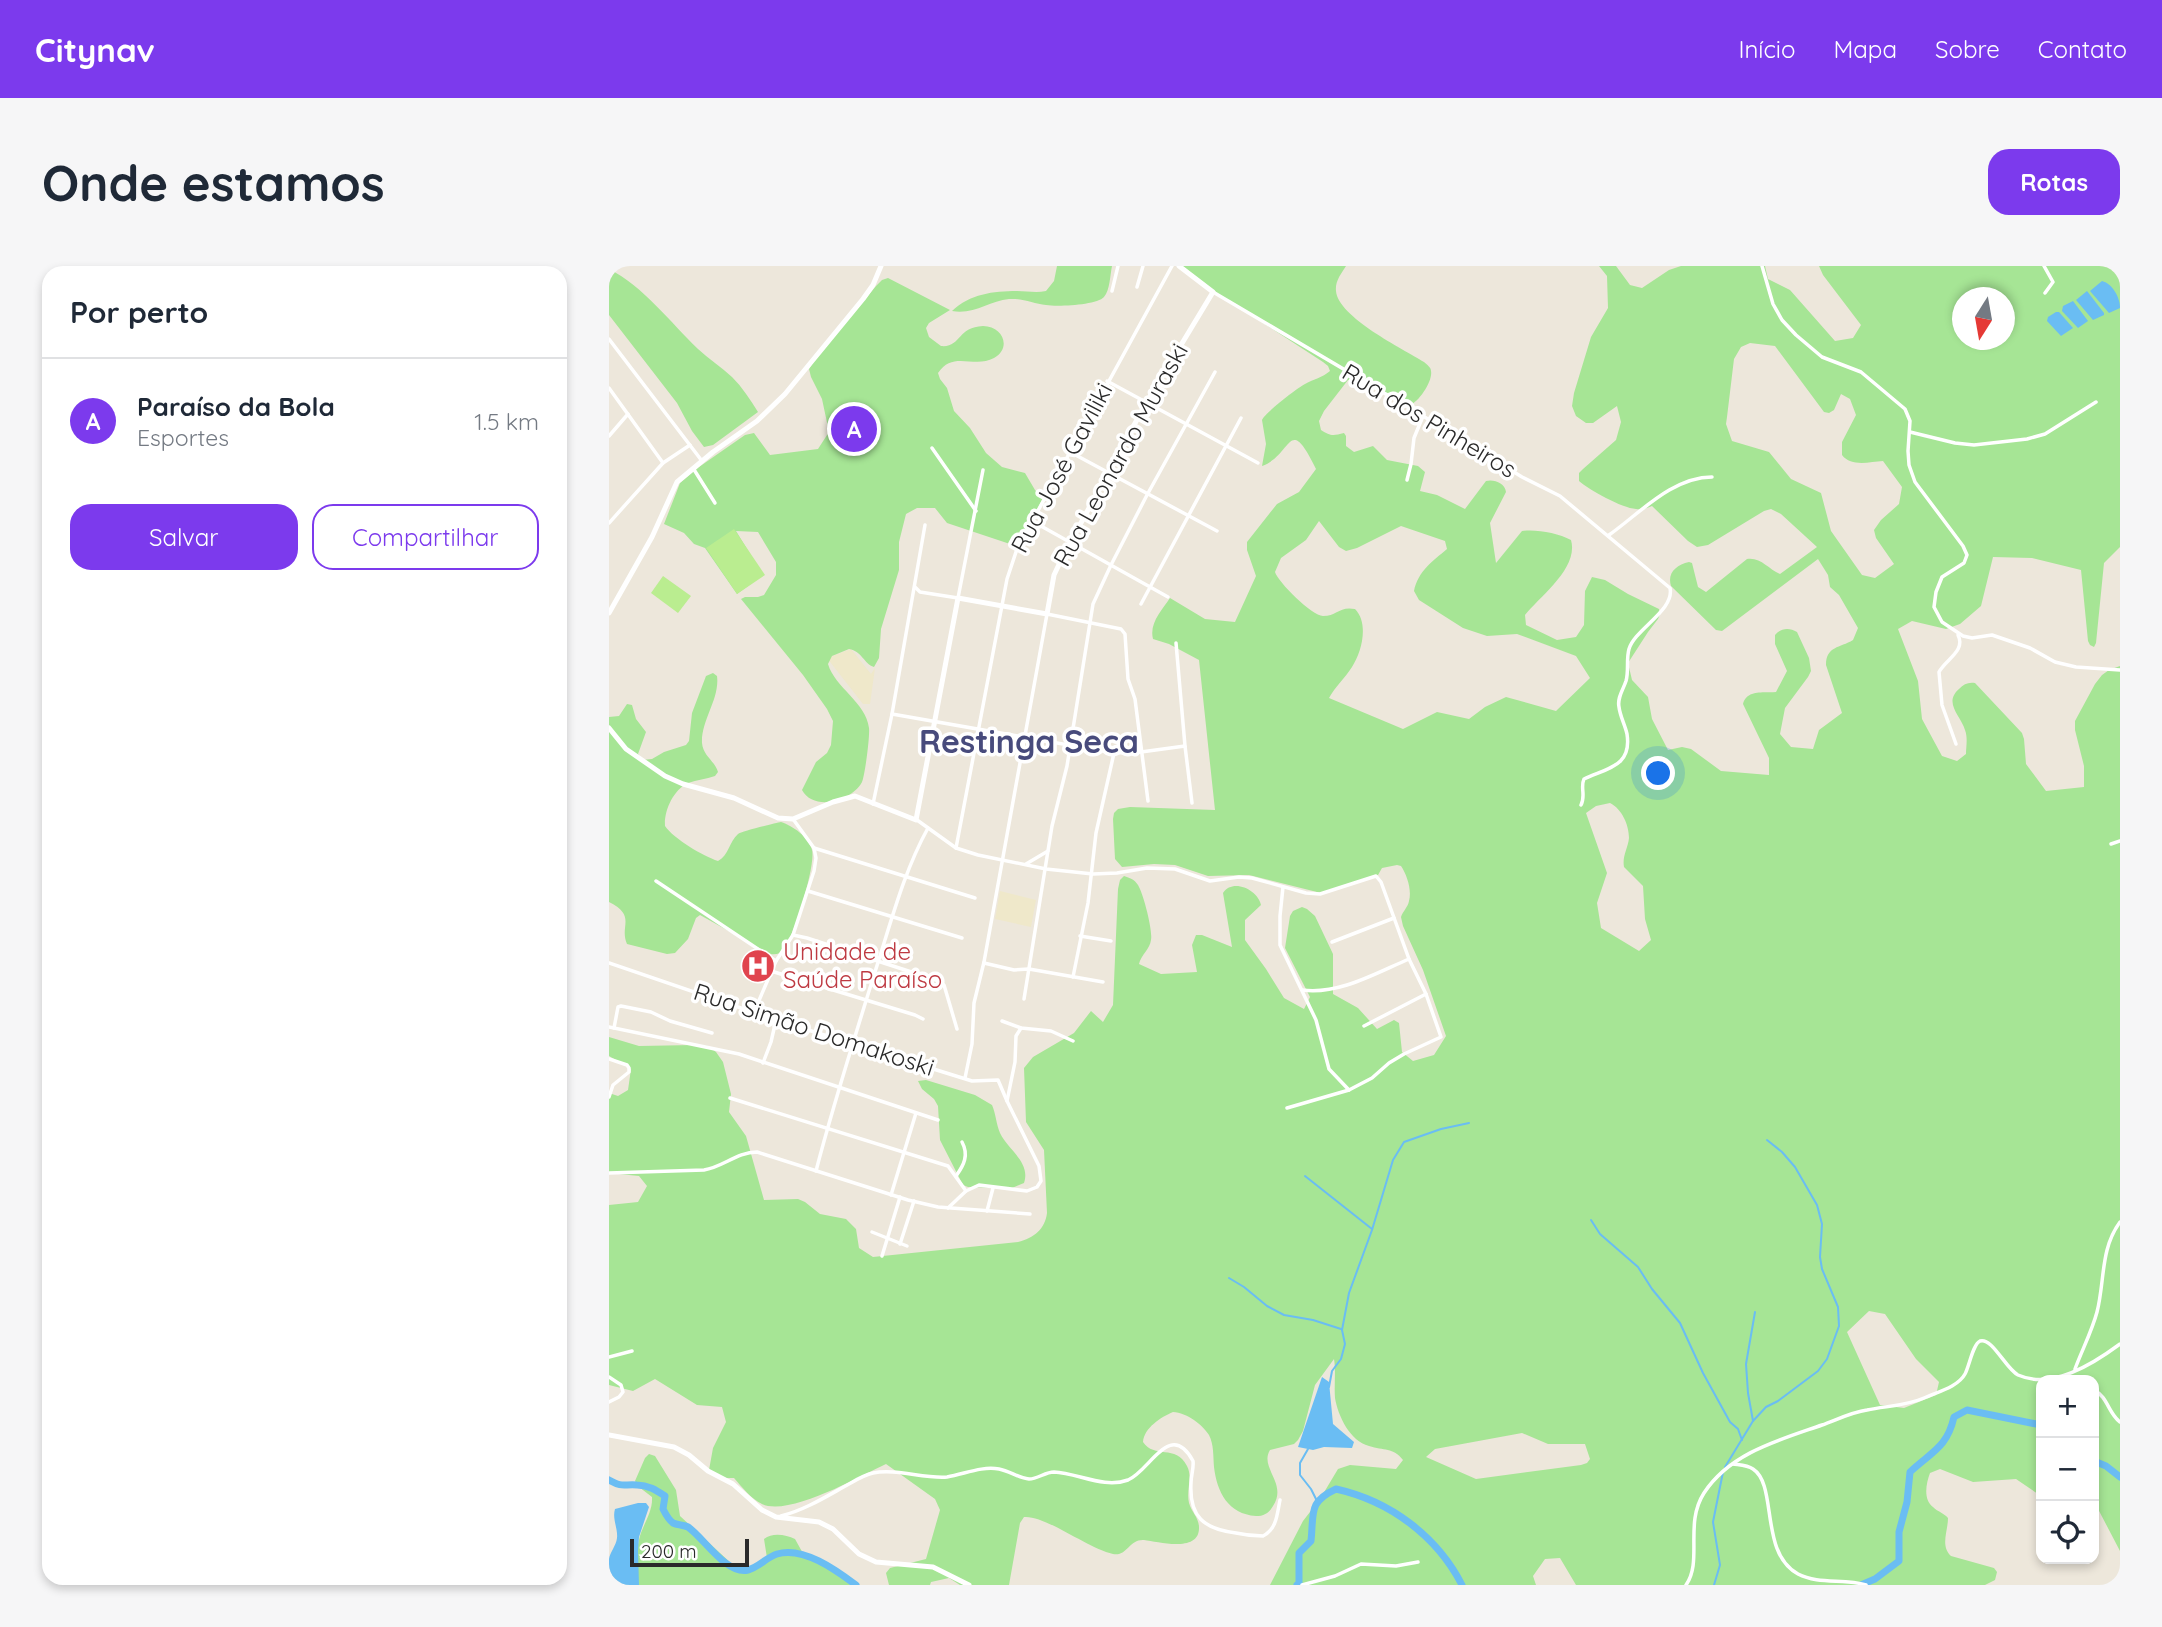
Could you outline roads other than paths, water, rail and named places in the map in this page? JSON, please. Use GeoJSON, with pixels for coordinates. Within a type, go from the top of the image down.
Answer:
{"type":"FeatureCollection","features":[{"type":"Feature","properties":{"kind":"street"},"geometry":{"type":"LineString","coordinates":[[609,612],[652,537],[677,482],[757,421],[785,394],[863,299],[881,266]]}},
{"type":"Feature","properties":{"kind":"street"},"geometry":{"type":"LineString","coordinates":[[1112,291],[1118,266]]}},
{"type":"Feature","properties":{"kind":"street"},"geometry":{"type":"LineString","coordinates":[[1137,287],[1143,266]]}},
{"type":"Feature","properties":{"kind":"street","name":"Rua José Gaviliki"},"geometry":{"type":"LineString","coordinates":[[956,848],[1007,579],[1017,549],[1172,266]]}},
{"type":"Feature","properties":{"kind":"street","name":"Rua dos Pinheiros"},"geometry":{"type":"LineString","coordinates":[[1179,266],[1213,292],[1522,477],[1560,496],[1670,588],[1672,594],[1668,601],[1634,639],[1629,649],[1628,671],[1619,698],[1619,708],[1627,732],[1628,749],[1624,759],[1584,779],[1581,805]]}},
{"type":"Feature","properties":{"kind":"street"},"geometry":{"type":"LineString","coordinates":[[1762,266],[1773,304],[1782,320],[1822,357],[1861,372],[1905,409],[1910,421],[1909,465],[1915,482],[1967,555],[1964,563],[1943,578],[1937,592],[1934,607],[1942,622],[1972,638],[1992,635],[2029,648],[2055,662],[2077,667],[2120,670]]}},
{"type":"Feature","properties":{"kind":"street"},"geometry":{"type":"LineString","coordinates":[[2044,266],[2053,282],[2045,293]]}},
{"type":"Feature","properties":{"kind":"street"},"geometry":{"type":"LineString","coordinates":[[2112,266],[2120,277]]}},
{"type":"Feature","properties":{"kind":"street","name":"Rua Leonardo Muraski"},"geometry":{"type":"LineString","coordinates":[[965,1078],[972,1045],[974,1003],[984,962],[1054,575],[1146,403],[1213,292]]}},
{"type":"Feature","properties":{"kind":"street"},"geometry":{"type":"LineString","coordinates":[[609,339],[702,461]]}},
{"type":"Feature","properties":{"kind":"street"},"geometry":{"type":"LineString","coordinates":[[1024,999],[1048,850],[1067,766],[1093,604],[1147,495],[1215,372]]}},
{"type":"Feature","properties":{"kind":"street"},"geometry":{"type":"LineString","coordinates":[[1107,381],[1258,463]]}},
{"type":"Feature","properties":{"kind":"street"},"geometry":{"type":"LineString","coordinates":[[609,388],[663,463]]}},
{"type":"Feature","properties":{"kind":"street"},"geometry":{"type":"LineString","coordinates":[[1910,432],[1955,443],[2027,439],[2045,434],[2096,401]]}},
{"type":"Feature","properties":{"kind":"street"},"geometry":{"type":"LineString","coordinates":[[609,436],[628,414]]}},
{"type":"Feature","properties":{"kind":"street"},"geometry":{"type":"LineString","coordinates":[[1407,480],[1412,464],[1414,438],[1423,416]]}},
{"type":"Feature","properties":{"kind":"street"},"geometry":{"type":"LineString","coordinates":[[1141,604],[1241,418]]}},
{"type":"Feature","properties":{"kind":"street"},"geometry":{"type":"LineString","coordinates":[[609,523],[663,463],[690,444]]}},
{"type":"Feature","properties":{"kind":"street"},"geometry":{"type":"LineString","coordinates":[[932,448],[976,511]]}},
{"type":"Feature","properties":{"kind":"street"},"geometry":{"type":"LineString","coordinates":[[1070,452],[1217,531]]}},
{"type":"Feature","properties":{"kind":"street"},"geometry":{"type":"LineString","coordinates":[[693,468],[715,503]]}},
{"type":"Feature","properties":{"kind":"street"},"geometry":{"type":"LineString","coordinates":[[916,820],[983,470]]}},
{"type":"Feature","properties":{"kind":"street"},"geometry":{"type":"LineString","coordinates":[[1609,535],[1664,494],[1692,479],[1711,477]]}},
{"type":"Feature","properties":{"kind":"street"},"geometry":{"type":"LineString","coordinates":[[1032,521],[1168,597]]}},
{"type":"Feature","properties":{"kind":"street"},"geometry":{"type":"LineString","coordinates":[[873,804],[892,714],[925,525]]}},
{"type":"Feature","properties":{"kind":"street"},"geometry":{"type":"LineString","coordinates":[[914,585],[920,592],[1090,621],[1121,629],[1125,634],[1128,679],[1135,699],[1148,801]]}},
{"type":"Feature","properties":{"kind":"street"},"geometry":{"type":"LineString","coordinates":[[1956,744],[1942,705],[1939,672],[1960,646],[1961,640],[1957,632]]}},
{"type":"Feature","properties":{"kind":"street"},"geometry":{"type":"LineString","coordinates":[[1176,643],[1192,803]]}},
{"type":"Feature","properties":{"kind":"street"},"geometry":{"type":"LineString","coordinates":[[892,714],[1114,752],[1141,752],[1185,746]]}},
{"type":"Feature","properties":{"kind":"street"},"geometry":{"type":"LineString","coordinates":[[609,728],[626,749],[665,776],[683,784],[734,798],[778,818],[793,819],[855,796],[916,820],[956,848],[1046,869],[1093,874],[1147,868],[1175,869],[1210,881],[1239,877],[1320,894],[1376,876],[1381,882],[1441,1037],[1404,1054],[1372,1078],[1349,1090],[1287,1108]]}},
{"type":"Feature","properties":{"kind":"street"},"geometry":{"type":"LineString","coordinates":[[1073,977],[1093,874],[1096,833],[1114,752]]}},
{"type":"Feature","properties":{"kind":"street"},"geometry":{"type":"LineString","coordinates":[[754,1012],[776,961],[793,935],[809,891],[816,858],[814,848],[793,819]]}},
{"type":"Feature","properties":{"kind":"street"},"geometry":{"type":"LineString","coordinates":[[816,1171],[878,961],[906,877],[928,828]]}},
{"type":"Feature","properties":{"kind":"street"},"geometry":{"type":"LineString","coordinates":[[2111,844],[2120,841]]}},
{"type":"Feature","properties":{"kind":"street"},"geometry":{"type":"LineString","coordinates":[[814,848],[975,898]]}},
{"type":"Feature","properties":{"kind":"street"},"geometry":{"type":"LineString","coordinates":[[1025,864],[1048,850]]}},
{"type":"Feature","properties":{"kind":"street"},"geometry":{"type":"LineString","coordinates":[[656,881],[776,961]]}},
{"type":"Feature","properties":{"kind":"street"},"geometry":{"type":"LineString","coordinates":[[1283,887],[1280,945],[1316,1020],[1329,1069],[1349,1090]]}},
{"type":"Feature","properties":{"kind":"street"},"geometry":{"type":"LineString","coordinates":[[809,891],[962,938]]}},
{"type":"Feature","properties":{"kind":"street"},"geometry":{"type":"LineString","coordinates":[[1332,942],[1394,918]]}},
{"type":"Feature","properties":{"kind":"street"},"geometry":{"type":"LineString","coordinates":[[793,935],[807,937],[939,981],[944,985],[957,1029]]}},
{"type":"Feature","properties":{"kind":"street"},"geometry":{"type":"LineString","coordinates":[[1080,936],[1111,941]]}},
{"type":"Feature","properties":{"kind":"street"},"geometry":{"type":"LineString","coordinates":[[1301,990],[1317,992],[1342,987],[1409,959]]}},
{"type":"Feature","properties":{"kind":"street","name":"Rua Simão Domakoski"},"geometry":{"type":"LineString","coordinates":[[609,962],[853,1044],[965,1078],[997,1080],[1007,1101]]}},
{"type":"Feature","properties":{"kind":"street"},"geometry":{"type":"LineString","coordinates":[[984,962],[1014,970],[1029,969],[1103,982]]}},
{"type":"Feature","properties":{"kind":"street"},"geometry":{"type":"LineString","coordinates":[[771,971],[923,1019]]}},
{"type":"Feature","properties":{"kind":"street"},"geometry":{"type":"LineString","coordinates":[[1364,1026],[1426,994]]}},
{"type":"Feature","properties":{"kind":"street"},"geometry":{"type":"LineString","coordinates":[[712,1033],[670,1021],[651,1012],[621,1006],[618,1007],[611,1028],[739,1054],[938,1120]]}},
{"type":"Feature","properties":{"kind":"street"},"geometry":{"type":"LineString","coordinates":[[763,1063],[776,1020]]}},
{"type":"Feature","properties":{"kind":"street"},"geometry":{"type":"LineString","coordinates":[[1002,1021],[1021,1028],[1051,1031],[1073,1041]]}},
{"type":"Feature","properties":{"kind":"street"},"geometry":{"type":"LineString","coordinates":[[948,1208],[966,1191],[984,1185],[1027,1191],[1037,1187],[1041,1181],[1039,1166],[1007,1101],[1015,1062],[1016,1036],[1021,1028]]}},
{"type":"Feature","properties":{"kind":"street"},"geometry":{"type":"LineString","coordinates":[[609,1059],[629,1068],[629,1072],[611,1089],[609,1097]]}},
{"type":"Feature","properties":{"kind":"street"},"geometry":{"type":"LineString","coordinates":[[730,1098],[948,1166],[966,1191]]}},
{"type":"Feature","properties":{"kind":"street"},"geometry":{"type":"LineString","coordinates":[[891,1195],[916,1113]]}},
{"type":"Feature","properties":{"kind":"street"},"geometry":{"type":"LineString","coordinates":[[956,1176],[965,1160],[962,1142]]}},
{"type":"Feature","properties":{"kind":"street"},"geometry":{"type":"LineString","coordinates":[[609,1173],[704,1170],[719,1167],[749,1152],[757,1152],[914,1201],[948,1208],[1030,1214]]}},
{"type":"Feature","properties":{"kind":"street"},"geometry":{"type":"LineString","coordinates":[[987,1211],[993,1188]]}},
{"type":"Feature","properties":{"kind":"street"},"geometry":{"type":"LineString","coordinates":[[881,1256],[900,1197]]}},
{"type":"Feature","properties":{"kind":"street"},"geometry":{"type":"LineString","coordinates":[[900,1244],[914,1201]]}},
{"type":"Feature","properties":{"kind":"street"},"geometry":{"type":"LineString","coordinates":[[2074,1371],[2097,1315],[2107,1244],[2120,1222]]}},
{"type":"Feature","properties":{"kind":"street"},"geometry":{"type":"LineString","coordinates":[[872,1232],[907,1246]]}},
{"type":"Feature","properties":{"kind":"street"},"geometry":{"type":"LineString","coordinates":[[1686,1585],[1694,1564],[1693,1522],[1696,1510],[1704,1493],[1730,1464],[1770,1443],[1865,1410],[1920,1400],[1960,1381],[1980,1341],[1991,1344],[2005,1364],[2017,1374],[2036,1379]]}},
{"type":"Feature","properties":{"kind":"street"},"geometry":{"type":"LineString","coordinates":[[2067,1375],[2120,1344]]}},
{"type":"Feature","properties":{"kind":"street"},"geometry":{"type":"LineString","coordinates":[[609,1357],[632,1350]]}},
{"type":"Feature","properties":{"kind":"street"},"geometry":{"type":"LineString","coordinates":[[609,1377],[621,1385],[623,1392],[609,1402]]}},
{"type":"Feature","properties":{"kind":"street"},"geometry":{"type":"LineString","coordinates":[[2099,1394],[2106,1399],[2113,1416],[2120,1422]]}},
{"type":"Feature","properties":{"kind":"street"},"geometry":{"type":"LineString","coordinates":[[609,1436],[674,1447],[689,1455],[708,1471],[733,1484],[762,1510],[776,1517],[819,1522],[833,1529],[859,1554],[876,1562],[933,1567],[969,1585]]}},
{"type":"Feature","properties":{"kind":"street"},"geometry":{"type":"LineString","coordinates":[[776,1517],[803,1508],[872,1473],[944,1477],[982,1468],[998,1469],[1025,1479],[1034,1479],[1054,1472],[1083,1479],[1126,1481],[1170,1444],[1185,1450],[1193,1461],[1193,1502],[1197,1516],[1205,1525],[1225,1532],[1263,1536],[1272,1530],[1276,1522],[1280,1500]]}},
{"type":"Feature","properties":{"kind":"street"},"geometry":{"type":"LineString","coordinates":[[1730,1464],[1754,1469],[1762,1478],[1774,1542],[1783,1562],[1797,1574],[1818,1580],[1854,1581],[1866,1585]]}},
{"type":"Feature","properties":{"kind":"street"},"geometry":{"type":"LineString","coordinates":[[1302,1585],[1335,1576],[1361,1564],[1396,1566],[1418,1562]]}},
{"type":"Feature","properties":{"kind":"water"},"geometry":{"type":"Polygon","coordinates":[[[2102,281],[2113,288],[2120,304],[2120,308],[2109,313],[2090,291],[2102,281]]]}},
{"type":"Feature","properties":{"kind":"water"},"geometry":{"type":"Polygon","coordinates":[[[2087,291],[2104,313],[2093,320],[2076,300],[2087,291]]]}},
{"type":"Feature","properties":{"kind":"water"},"geometry":{"type":"Polygon","coordinates":[[[2073,301],[2088,321],[2078,328],[2062,311],[2063,306],[2073,301]]]}},
{"type":"Feature","properties":{"kind":"water"},"geometry":{"type":"Polygon","coordinates":[[[2056,312],[2073,328],[2061,336],[2047,321],[2048,317],[2056,312]]]}},
{"type":"Feature","properties":{"kind":"water"},"geometry":{"type":"Polygon","coordinates":[[[1322,1377],[1329,1382],[1333,1424],[1354,1442],[1352,1448],[1324,1447],[1313,1450],[1298,1447],[1322,1377]]]}},
{"type":"Feature","properties":{"kind":"water"},"geometry":{"type":"Polygon","coordinates":[[[646,1503],[649,1507],[639,1537],[639,1585],[618,1585],[609,1577],[609,1559],[617,1538],[615,1509],[646,1503]]]}},
{"type":"Feature","properties":{"kind":"waterway"},"geometry":{"type":"LineString","coordinates":[[1329,1387],[1332,1371],[1341,1359],[1345,1344],[1342,1330],[1349,1293],[1393,1160],[1404,1142],[1469,1123]]}},
{"type":"Feature","properties":{"kind":"waterway"},"geometry":{"type":"LineString","coordinates":[[1725,1467],[1753,1421],[1766,1407],[1818,1371],[1827,1359],[1839,1326],[1838,1307],[1822,1269],[1822,1224],[1817,1205],[1795,1167],[1767,1140]]}},
{"type":"Feature","properties":{"kind":"waterway"},"geometry":{"type":"LineString","coordinates":[[1305,1176],[1372,1229]]}},
{"type":"Feature","properties":{"kind":"waterway"},"geometry":{"type":"LineString","coordinates":[[1591,1220],[1600,1234],[1638,1267],[1680,1323],[1703,1373],[1742,1440]]}},
{"type":"Feature","properties":{"kind":"waterway"},"geometry":{"type":"LineString","coordinates":[[1229,1278],[1284,1315],[1341,1329]]}},
{"type":"Feature","properties":{"kind":"waterway"},"geometry":{"type":"LineString","coordinates":[[1753,1421],[1746,1364],[1755,1312]]}},
{"type":"Feature","properties":{"kind":"waterway"},"geometry":{"type":"LineString","coordinates":[[1861,1585],[1875,1579],[1899,1561],[1899,1532],[1907,1502],[1910,1472],[1943,1443],[1954,1417],[1967,1410],[2036,1424]]}},
{"type":"Feature","properties":{"kind":"waterway"},"geometry":{"type":"LineString","coordinates":[[1308,1449],[1300,1463],[1300,1475],[1317,1501]]}},
{"type":"Feature","properties":{"kind":"waterway"},"geometry":{"type":"LineString","coordinates":[[2099,1463],[2120,1477]]}},
{"type":"Feature","properties":{"kind":"waterway"},"geometry":{"type":"LineString","coordinates":[[1714,1585],[1720,1565],[1713,1522],[1723,1472]]}},
{"type":"Feature","properties":{"kind":"waterway"},"geometry":{"type":"LineString","coordinates":[[609,1480],[620,1485],[645,1486],[665,1496],[663,1509],[672,1522],[688,1527],[732,1567],[748,1570],[777,1554],[797,1553],[819,1561],[856,1585]]}},
{"type":"Feature","properties":{"kind":"waterway"},"geometry":{"type":"LineString","coordinates":[[1297,1585],[1299,1553],[1311,1541],[1314,1509],[1321,1499],[1336,1489],[1375,1502],[1410,1523],[1439,1551],[1462,1585]]}},
{"type":"Feature","properties":{"kind":"place","name":"Paraíso da Bola"},"geometry":{"type":"Point","coordinates":[854,429]}},
{"type":"Feature","properties":{"kind":"place","name":"Unidade de Saúde Paraíso"},"geometry":{"type":"Point","coordinates":[758,966]}},
{"type":"Feature","properties":{"kind":"district","name":"Restinga Seca"},"geometry":{"type":"Point","coordinates":[1029,742]}}]}
